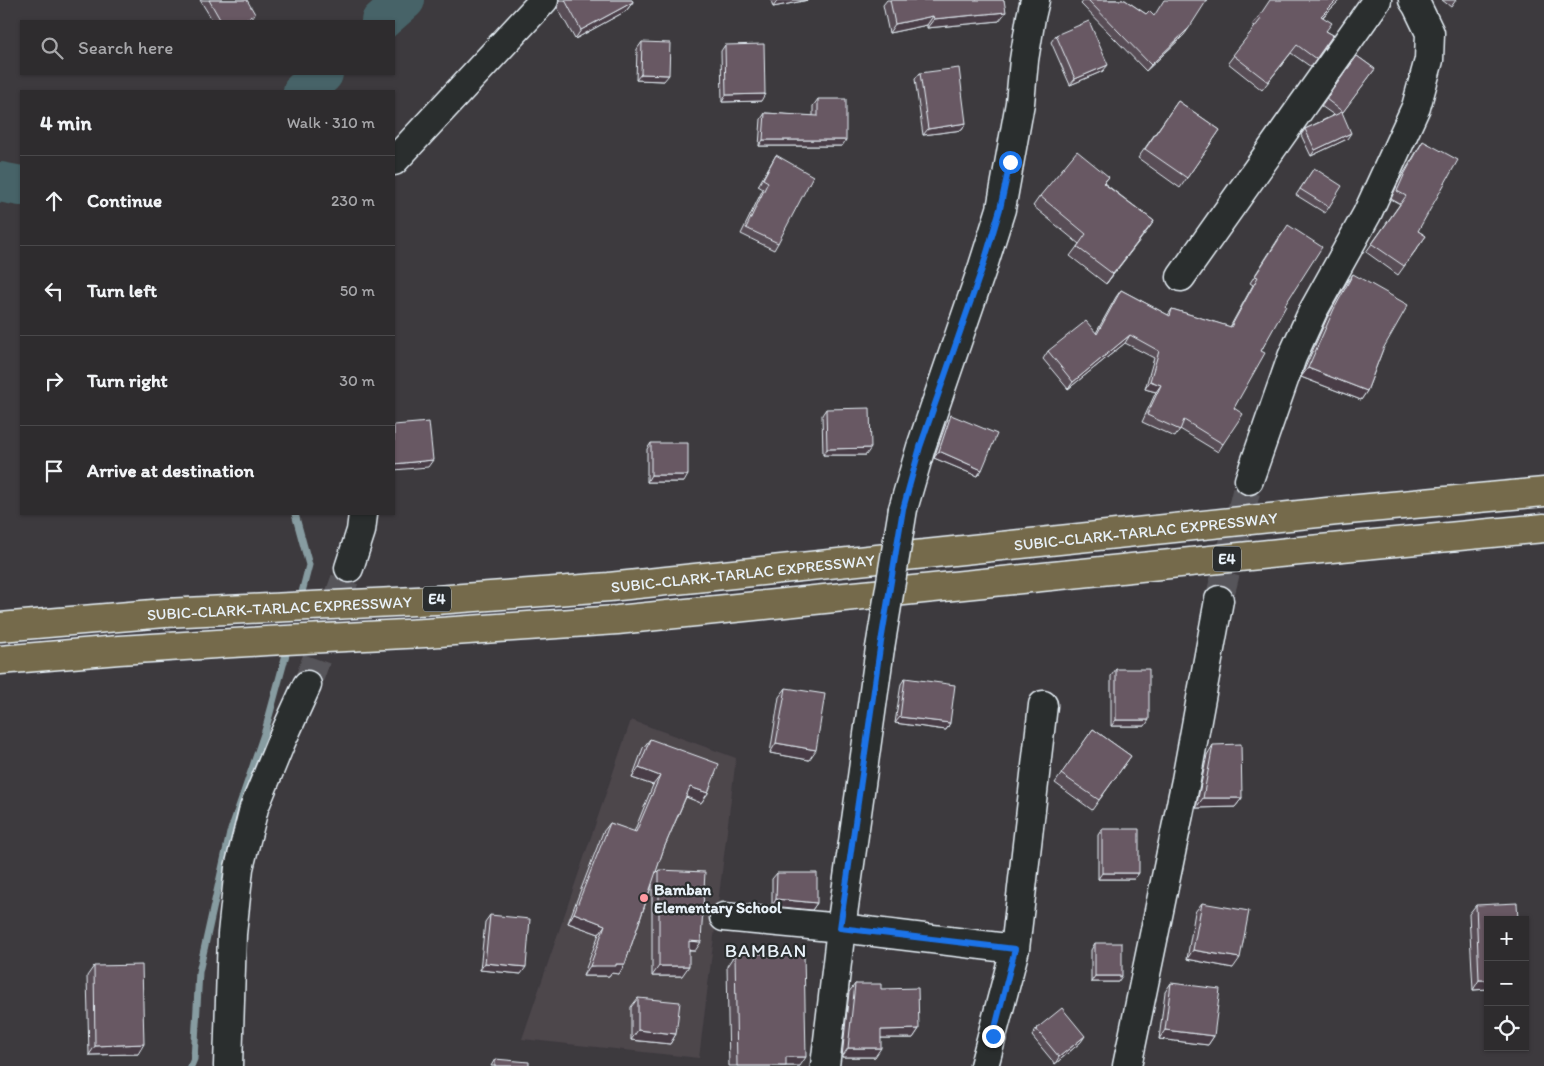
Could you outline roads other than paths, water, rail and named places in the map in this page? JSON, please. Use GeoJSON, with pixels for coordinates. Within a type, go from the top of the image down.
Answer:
{"type":"FeatureCollection","features":[{"type":"Feature","properties":{"kind":"highway","name":"SUBIC-CLARK-TARLAC EXPRESSWAY"},"geometry":{"type":"LineString","coordinates":[[0,626],[165,613],[436,600],[609,587],[1337,511],[1544,492]]}},
{"type":"Feature","properties":{"kind":"highway","name":"SUBIC-CLARK-TARLAC EXPRESSWAY"},"geometry":{"type":"LineString","coordinates":[[0,660],[119,650],[617,620],[1544,528]]}},
{"type":"Feature","properties":{"kind":"street"},"geometry":{"type":"LineString","coordinates":[[395,160],[544,0]]}},
{"type":"Feature","properties":{"kind":"street"},"geometry":{"type":"LineString","coordinates":[[825,1066],[840,928],[880,648],[903,509],[920,447],[980,276],[1000,209],[1020,104],[1024,60],[1035,0]]}},
{"type":"Feature","properties":{"kind":"street"},"geometry":{"type":"LineString","coordinates":[[1181,277],[1377,0]]}},
{"type":"Feature","properties":{"kind":"street"},"geometry":{"type":"LineString","coordinates":[[1249,480],[1292,356],[1313,312],[1367,214],[1416,107],[1429,60],[1430,33],[1413,0]]}},
{"type":"Feature","properties":{"kind":"street"},"geometry":{"type":"LineString","coordinates":[[349,568],[360,531],[362,515]]}},
{"type":"Feature","properties":{"kind":"street"},"geometry":{"type":"LineString","coordinates":[[1127,1066],[1186,780],[1219,600]]}},
{"type":"Feature","properties":{"kind":"street"},"geometry":{"type":"LineString","coordinates":[[228,1066],[232,934],[239,868],[254,808],[280,742],[307,685]]}},
{"type":"Feature","properties":{"kind":"street"},"geometry":{"type":"LineString","coordinates":[[984,1066],[1015,949],[1043,705]]}},
{"type":"Feature","properties":{"kind":"street"},"geometry":{"type":"LineString","coordinates":[[724,917],[840,928],[1015,949]]}},
{"type":"Feature","properties":{"kind":"waterway"},"geometry":{"type":"LineString","coordinates":[[382,20],[405,0]]}},
{"type":"Feature","properties":{"kind":"waterway"},"geometry":{"type":"LineString","coordinates":[[304,90],[322,75]]}},
{"type":"Feature","properties":{"kind":"waterway"},"geometry":{"type":"LineString","coordinates":[[0,182],[20,186]]}},
{"type":"Feature","properties":{"kind":"waterway"},"geometry":{"type":"LineString","coordinates":[[295,515],[309,565],[300,600]]}},
{"type":"Feature","properties":{"kind":"waterway"},"geometry":{"type":"LineString","coordinates":[[191,1066],[194,1059],[199,972],[230,833],[265,731],[288,647]]}},
{"type":"Feature","properties":{"kind":"tunnel"},"geometry":{"type":"LineString","coordinates":[[1219,600],[1249,480]]}},
{"type":"Feature","properties":{"kind":"tunnel"},"geometry":{"type":"LineString","coordinates":[[307,685],[349,568]]}},
{"type":"Feature","properties":{"kind":"place","name":"Bamban Elementary School"},"geometry":{"type":"Point","coordinates":[644,898]}},
{"type":"Feature","properties":{"kind":"district","name":"BAMBAN"},"geometry":{"type":"Point","coordinates":[766,950]}}]}
